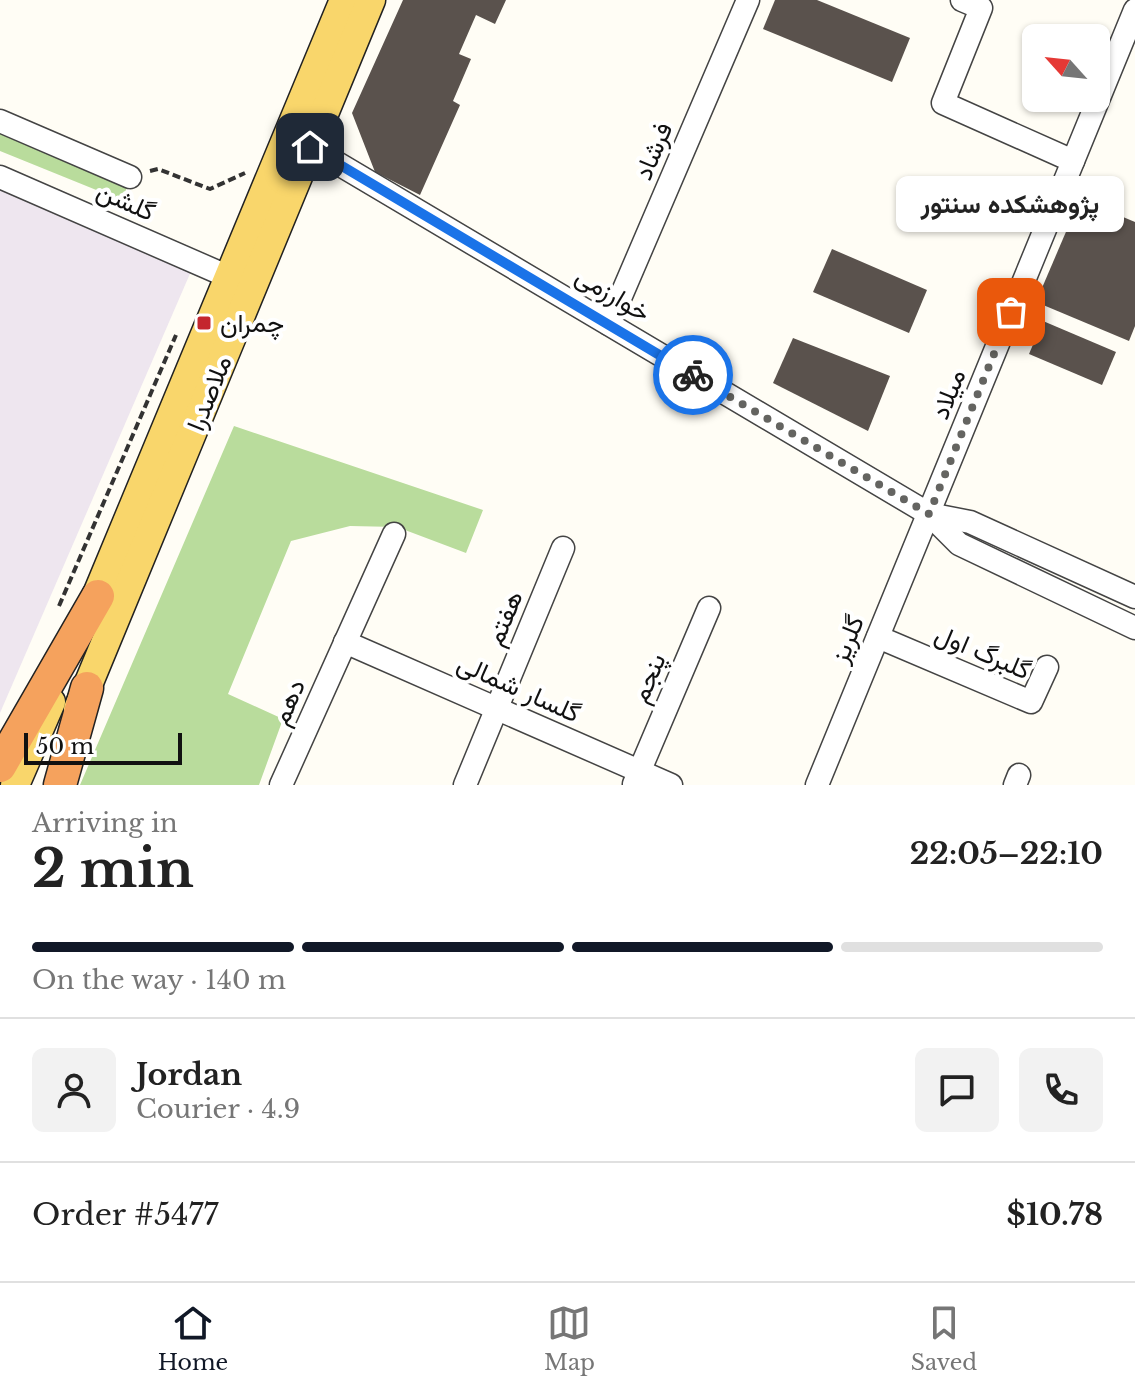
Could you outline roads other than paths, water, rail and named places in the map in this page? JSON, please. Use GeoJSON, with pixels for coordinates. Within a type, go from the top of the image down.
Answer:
{"type":"FeatureCollection","features":[{"type":"Feature","properties":{"kind":"highway"},"geometry":{"type":"LineString","coordinates":[[11,774],[98,596]]}},
{"type":"Feature","properties":{"kind":"highway"},"geometry":{"type":"LineString","coordinates":[[60,785],[87,688]]}},
{"type":"Feature","properties":{"kind":"main road","name":"ملاصدرا"},"geometry":{"type":"LineString","coordinates":[[98,596],[344,0]]}},
{"type":"Feature","properties":{"kind":"main road","name":"ملاصدرا"},"geometry":{"type":"LineString","coordinates":[[46,785],[371,0]]}},
{"type":"Feature","properties":{"kind":"street","name":"فرشاد"},"geometry":{"type":"LineString","coordinates":[[609,324],[748,0]]}},
{"type":"Feature","properties":{"kind":"street"},"geometry":{"type":"LineString","coordinates":[[962,0],[981,8],[943,103],[1073,161]]}},
{"type":"Feature","properties":{"kind":"street","name":"میلاد"},"geometry":{"type":"LineString","coordinates":[[929,514],[1132,23]]}},
{"type":"Feature","properties":{"kind":"street","name":"گلشن"},"geometry":{"type":"LineString","coordinates":[[0,121],[130,177]]}},
{"type":"Feature","properties":{"kind":"street","name":"خوارزمی"},"geometry":{"type":"LineString","coordinates":[[310,147],[929,514],[959,544],[1135,628]]}},
{"type":"Feature","properties":{"kind":"street","name":"گلشن"},"geometry":{"type":"LineString","coordinates":[[0,177],[229,277]]}},
{"type":"Feature","properties":{"kind":"street","name":"خوارزمی"},"geometry":{"type":"LineString","coordinates":[[929,514],[970,522],[1135,597]]}},
{"type":"Feature","properties":{"kind":"street","name":"گلریز"},"geometry":{"type":"LineString","coordinates":[[817,785],[929,514]]}},
{"type":"Feature","properties":{"kind":"street","name":"دهم"},"geometry":{"type":"LineString","coordinates":[[281,785],[394,534]]}},
{"type":"Feature","properties":{"kind":"street","name":"هفتم"},"geometry":{"type":"LineString","coordinates":[[465,785],[563,548]]}},
{"type":"Feature","properties":{"kind":"street","name":"پنجم"},"geometry":{"type":"LineString","coordinates":[[636,778],[709,608]]}},
{"type":"Feature","properties":{"kind":"street","name":"گلبرگ اول"},"geometry":{"type":"LineString","coordinates":[[878,637],[1031,702],[1047,667]]}},
{"type":"Feature","properties":{"kind":"street","name":"گلسار شمالی"},"geometry":{"type":"LineString","coordinates":[[345,642],[497,709],[636,778],[671,785]]}},
{"type":"Feature","properties":{"kind":"place","name":"پژوهشکده سنتور"},"geometry":{"type":"Point","coordinates":[1011,312]}},
{"type":"Feature","properties":{"kind":"place","name":"چمران"},"geometry":{"type":"Point","coordinates":[204,323]}}]}
